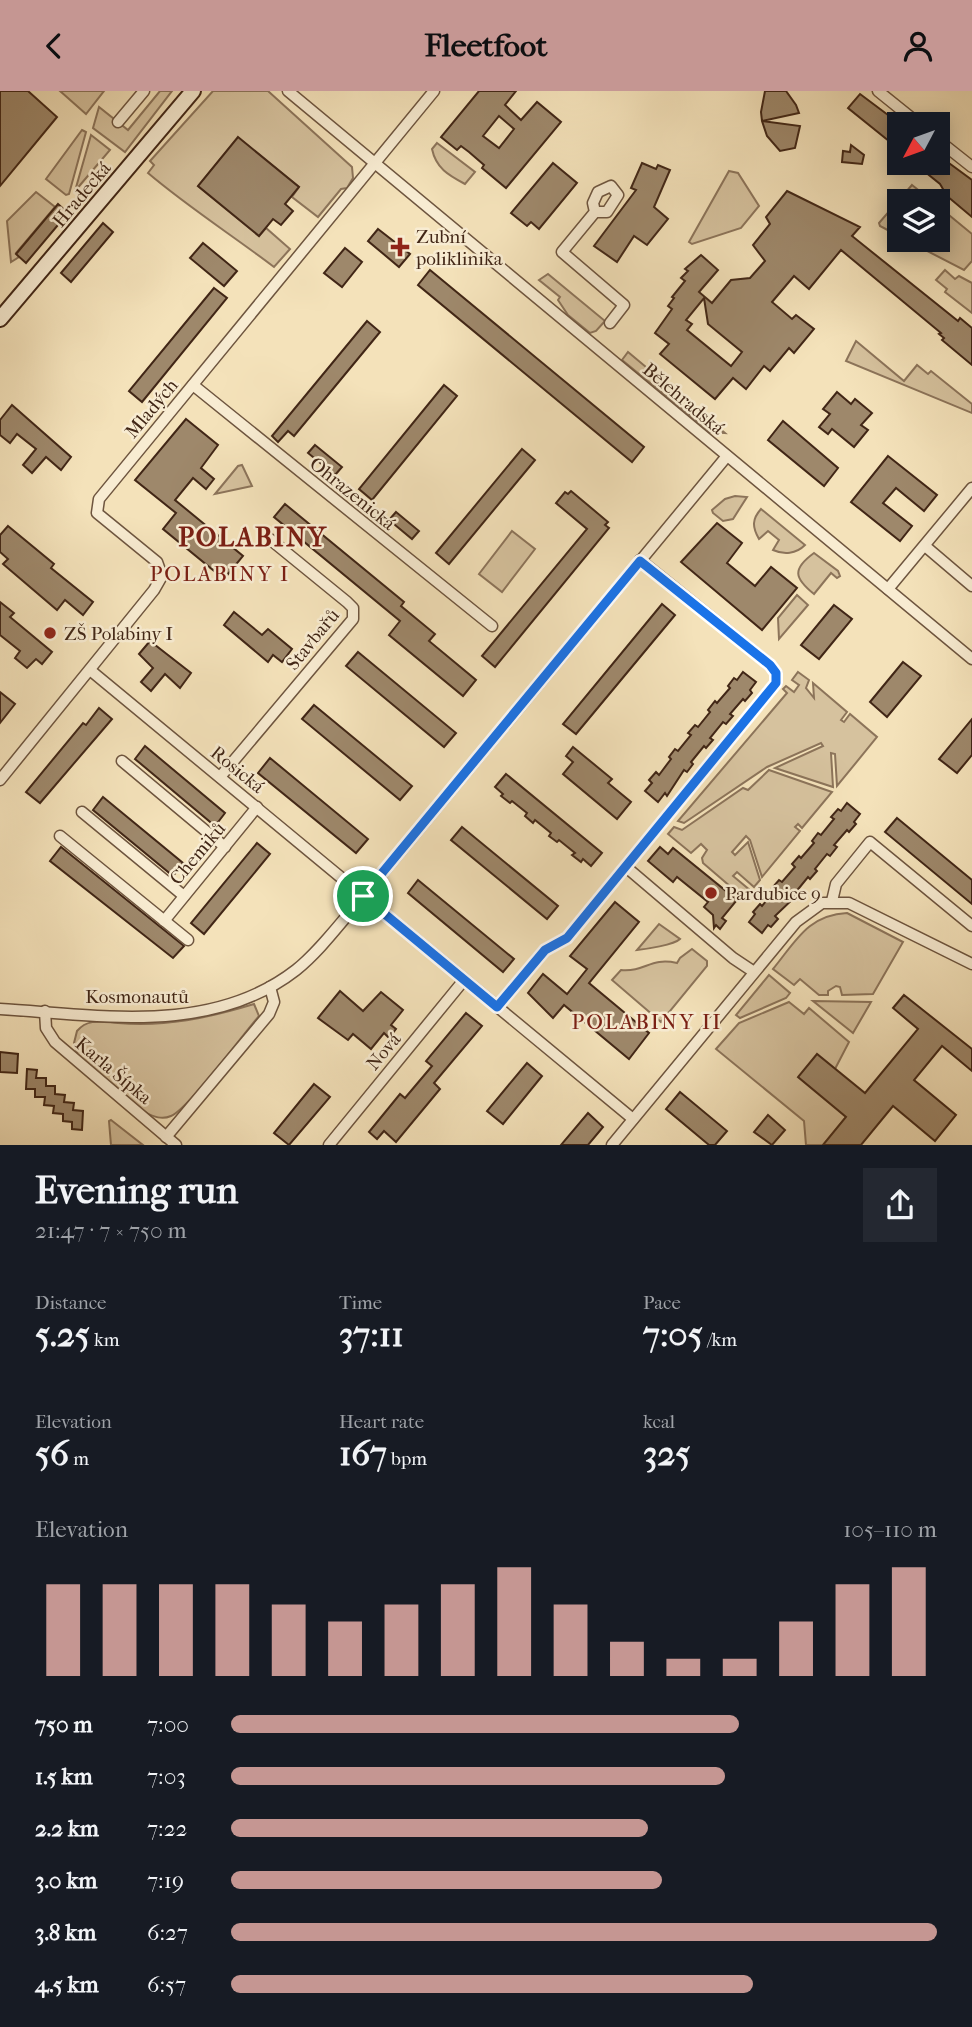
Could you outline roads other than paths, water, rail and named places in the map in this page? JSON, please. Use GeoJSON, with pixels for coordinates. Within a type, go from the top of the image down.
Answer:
{"type":"FeatureCollection","features":[{"type":"Feature","properties":{"kind":"main road","name":"Hradecká"},"geometry":{"type":"LineString","coordinates":[[0,319],[191,91]]}},
{"type":"Feature","properties":{"kind":"main road","name":"Hradecká"},"geometry":{"type":"LineString","coordinates":[[0,313],[30,285]]}},
{"type":"Feature","properties":{"kind":"street"},"geometry":{"type":"LineString","coordinates":[[118,122],[145,91]]}},
{"type":"Feature","properties":{"kind":"street","name":"Bělehradská"},"geometry":{"type":"LineString","coordinates":[[288,91],[373,165],[972,659]]}},
{"type":"Feature","properties":{"kind":"street"},"geometry":{"type":"LineString","coordinates":[[373,165],[434,91]]}},
{"type":"Feature","properties":{"kind":"street"},"geometry":{"type":"LineString","coordinates":[[878,91],[904,112]]}},
{"type":"Feature","properties":{"kind":"street"},"geometry":{"type":"LineString","coordinates":[[950,150],[972,167]]}},
{"type":"Feature","properties":{"kind":"street","name":"Mladých"},"geometry":{"type":"LineString","coordinates":[[90,670],[154,590],[162,576],[157,562],[100,516],[97,504],[373,165]]}},
{"type":"Feature","properties":{"kind":"street"},"geometry":{"type":"LineString","coordinates":[[595,212],[562,252],[624,305],[610,323]]}},
{"type":"Feature","properties":{"kind":"street","name":"Ohrazenická"},"geometry":{"type":"LineString","coordinates":[[193,386],[492,626]]}},
{"type":"Feature","properties":{"kind":"street","name":"Kosmonautů"},"geometry":{"type":"LineString","coordinates":[[0,1009],[182,1016],[230,1005],[270,987],[312,955],[363,896],[727,456]]}},
{"type":"Feature","properties":{"kind":"street"},"geometry":{"type":"LineString","coordinates":[[888,589],[972,488]]}},
{"type":"Feature","properties":{"kind":"street","name":"Stavbařů"},"geometry":{"type":"LineString","coordinates":[[220,777],[353,619],[353,608],[347,602],[266,536]]}},
{"type":"Feature","properties":{"kind":"street"},"geometry":{"type":"LineString","coordinates":[[925,546],[972,586]]}},
{"type":"Feature","properties":{"kind":"street"},"geometry":{"type":"LineString","coordinates":[[497,1007],[545,950],[567,938],[773,689],[777,678],[770,665],[640,561]]}},
{"type":"Feature","properties":{"kind":"street"},"geometry":{"type":"LineString","coordinates":[[0,780],[90,670]]}},
{"type":"Feature","properties":{"kind":"street","name":"Rosická"},"geometry":{"type":"LineString","coordinates":[[90,670],[633,1119]]}},
{"type":"Feature","properties":{"kind":"street"},"geometry":{"type":"LineString","coordinates":[[122,761],[225,847]]}},
{"type":"Feature","properties":{"kind":"street","name":"Chemiků"},"geometry":{"type":"LineString","coordinates":[[163,921],[257,807]]}},
{"type":"Feature","properties":{"kind":"street"},"geometry":{"type":"LineString","coordinates":[[82,812],[184,896]]}},
{"type":"Feature","properties":{"kind":"street"},"geometry":{"type":"LineString","coordinates":[[60,836],[188,940]]}},
{"type":"Feature","properties":{"kind":"street"},"geometry":{"type":"LineString","coordinates":[[832,901],[832,891],[838,880],[870,842],[972,926]]}},
{"type":"Feature","properties":{"kind":"street"},"geometry":{"type":"LineString","coordinates":[[626,867],[733,958],[754,972]]}},
{"type":"Feature","properties":{"kind":"street"},"geometry":{"type":"LineString","coordinates":[[612,1145],[754,972],[802,916],[816,905],[832,901],[849,903],[972,964]]}},
{"type":"Feature","properties":{"kind":"street","name":"Nová"},"geometry":{"type":"LineString","coordinates":[[329,1145],[464,980]]}},
{"type":"Feature","properties":{"kind":"street"},"geometry":{"type":"LineString","coordinates":[[166,1137],[269,1014],[274,996],[270,987]]}},
{"type":"Feature","properties":{"kind":"street","name":"Karla Šípka"},"geometry":{"type":"LineString","coordinates":[[45,1011],[46,1027],[55,1042],[176,1145]]}},
{"type":"Feature","properties":{"kind":"place","name":"Zubní poliklinika"},"geometry":{"type":"Point","coordinates":[400,247]}},
{"type":"Feature","properties":{"kind":"place","name":"ZŠ Polabiny I"},"geometry":{"type":"Point","coordinates":[50,633]}},
{"type":"Feature","properties":{"kind":"place","name":"Pardubice 9"},"geometry":{"type":"Point","coordinates":[711,893]}},
{"type":"Feature","properties":{"kind":"district","name":"POLABINY"},"geometry":{"type":"Point","coordinates":[253,537]}},
{"type":"Feature","properties":{"kind":"district","name":"POLABINY I"},"geometry":{"type":"Point","coordinates":[220,574]}},
{"type":"Feature","properties":{"kind":"district","name":"POLABINY II"},"geometry":{"type":"Point","coordinates":[647,1022]}}]}
